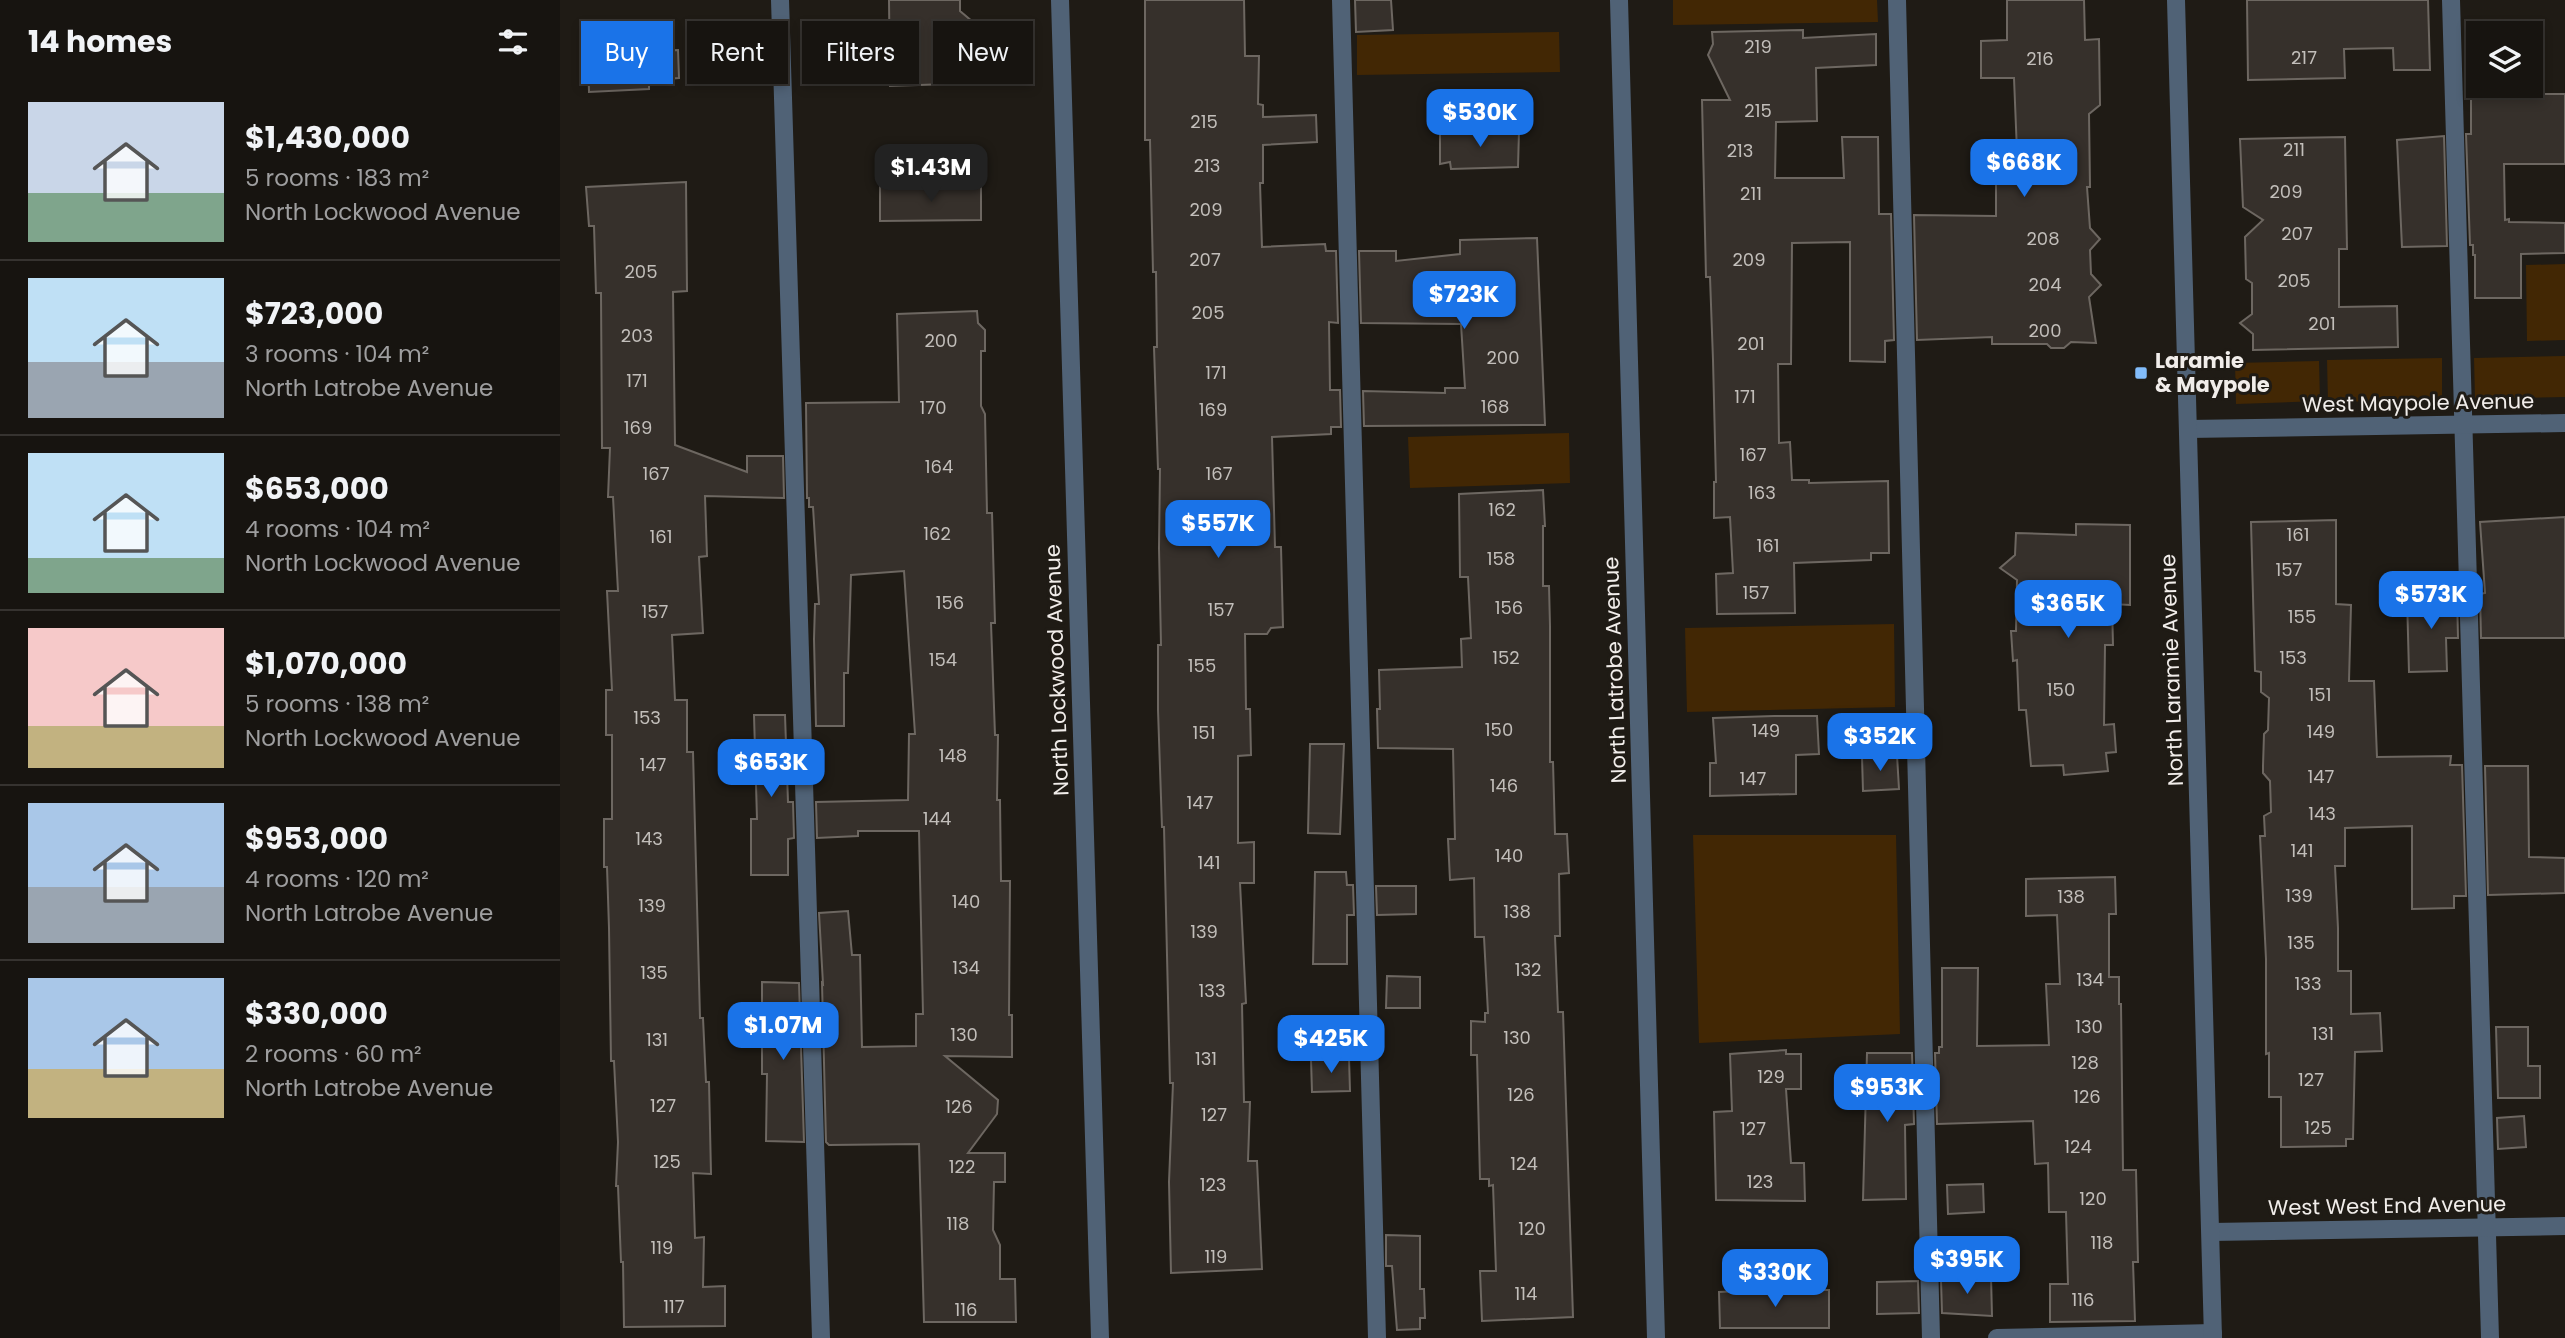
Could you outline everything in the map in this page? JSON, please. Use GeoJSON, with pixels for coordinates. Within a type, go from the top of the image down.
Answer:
{"type":"FeatureCollection","features":[{"type":"Feature","properties":{"kind":"street"},"geometry":{"type":"LineString","coordinates":[[780,0],[821,1338]]}},
{"type":"Feature","properties":{"kind":"street","name":"North Lockwood Avenue"},"geometry":{"type":"LineString","coordinates":[[1060,0],[1100,1338]]}},
{"type":"Feature","properties":{"kind":"street"},"geometry":{"type":"LineString","coordinates":[[1341,0],[1377,1338]]}},
{"type":"Feature","properties":{"kind":"street","name":"North Latrobe Avenue"},"geometry":{"type":"LineString","coordinates":[[1619,0],[1656,1338]]}},
{"type":"Feature","properties":{"kind":"street"},"geometry":{"type":"LineString","coordinates":[[1897,0],[1930,1338]]}},
{"type":"Feature","properties":{"kind":"street","name":"North Laramie Avenue"},"geometry":{"type":"LineString","coordinates":[[2176,0],[2213,1336]]}},
{"type":"Feature","properties":{"kind":"street"},"geometry":{"type":"LineString","coordinates":[[2451,0],[2490,1338]]}},
{"type":"Feature","properties":{"kind":"street","name":"West Maypole Avenue"},"geometry":{"type":"LineString","coordinates":[[2188,429],[2565,424]]}},
{"type":"Feature","properties":{"kind":"street","name":"West West End Avenue"},"geometry":{"type":"LineString","coordinates":[[2211,1232],[2565,1226]]}},
{"type":"Feature","properties":{"kind":"street"},"geometry":{"type":"LineString","coordinates":[[1997,1338],[2213,1336]]}},
{"type":"Feature","properties":{"kind":"shaded area"},"geometry":{"type":"Polygon","coordinates":[[[1673,0],[1877,0],[1878,22],[1673,25],[1673,0]]]}},
{"type":"Feature","properties":{"kind":"shaded area"},"geometry":{"type":"Polygon","coordinates":[[[1559,32],[1560,72],[1357,75],[1357,35],[1559,32]]]}},
{"type":"Feature","properties":{"kind":"shaded area"},"geometry":{"type":"Polygon","coordinates":[[[2565,264],[2565,340],[2527,341],[2526,265],[2565,264]]]}},
{"type":"Feature","properties":{"kind":"shaded area"},"geometry":{"type":"Polygon","coordinates":[[[2565,356],[2565,397],[2475,399],[2474,358],[2565,356]]]}},
{"type":"Feature","properties":{"kind":"shaded area"},"geometry":{"type":"Polygon","coordinates":[[[2442,358],[2442,400],[2328,402],[2327,360],[2442,358]]]}},
{"type":"Feature","properties":{"kind":"shaded area"},"geometry":{"type":"Polygon","coordinates":[[[2319,361],[2320,401],[2236,404],[2235,363],[2319,361]]]}},
{"type":"Feature","properties":{"kind":"shaded area"},"geometry":{"type":"Polygon","coordinates":[[[1569,433],[1570,483],[1410,488],[1408,437],[1569,433]]]}},
{"type":"Feature","properties":{"kind":"shaded area"},"geometry":{"type":"Polygon","coordinates":[[[1894,624],[1895,707],[1687,712],[1685,628],[1894,624]]]}},
{"type":"Feature","properties":{"kind":"shaded area"},"geometry":{"type":"Polygon","coordinates":[[[1693,835],[1896,835],[1900,1034],[1699,1043],[1693,835]]]}},
{"type":"Feature","properties":{"kind":"building"},"geometry":{"type":"Polygon","coordinates":[[[889,0],[960,0],[960,11],[972,21],[933,21],[933,84],[949,84],[890,86],[919,84],[919,21],[889,21],[889,0]]]}},
{"type":"Feature","properties":{"kind":"building"},"geometry":{"type":"Polygon","coordinates":[[[1145,0],[1244,0],[1245,56],[1259,56],[1258,104],[1263,105],[1263,117],[1316,115],[1317,142],[1263,145],[1263,183],[1260,183],[1262,247],[1325,244],[1326,251],[1336,251],[1338,323],[1329,322],[1330,390],[1340,390],[1341,427],[1331,427],[1331,434],[1272,437],[1275,547],[1281,547],[1283,627],[1271,628],[1267,634],[1245,634],[1246,709],[1250,709],[1251,755],[1238,756],[1238,843],[1254,842],[1254,883],[1240,883],[1246,1003],[1242,1004],[1244,1102],[1250,1102],[1248,1161],[1257,1161],[1262,1269],[1171,1273],[1169,1182],[1173,1083],[1170,1083],[1164,827],[1158,710],[1158,645],[1161,645],[1160,469],[1154,347],[1157,347],[1156,272],[1153,272],[1150,140],[1145,140],[1145,0]]]}},
{"type":"Feature","properties":{"kind":"building"},"geometry":{"type":"Polygon","coordinates":[[[1355,0],[1391,0],[1393,30],[1356,32],[1355,0]]]}},
{"type":"Feature","properties":{"kind":"building"},"geometry":{"type":"Polygon","coordinates":[[[2007,0],[2084,0],[2085,40],[2099,39],[2100,105],[2089,114],[2090,187],[2087,187],[2090,228],[2100,239],[2090,250],[2091,274],[2101,285],[2089,297],[2096,343],[2071,342],[2064,348],[2051,348],[2047,344],[1992,344],[1992,337],[1917,340],[1914,215],[1996,216],[1996,153],[2017,152],[2014,78],[1981,78],[1981,41],[2007,40],[2007,0]]]}},
{"type":"Feature","properties":{"kind":"building"},"geometry":{"type":"Polygon","coordinates":[[[2247,0],[2428,0],[2430,70],[2394,70],[2393,48],[2344,49],[2345,78],[2248,80],[2247,0]]]}},
{"type":"Feature","properties":{"kind":"building"},"geometry":{"type":"Polygon","coordinates":[[[1803,30],[1803,38],[1876,34],[1876,65],[1816,68],[1817,121],[1776,122],[1775,178],[1844,178],[1842,137],[1878,137],[1879,214],[1891,214],[1894,340],[1885,341],[1885,362],[1850,361],[1850,242],[1792,243],[1791,364],[1778,364],[1779,443],[1790,442],[1792,480],[1809,480],[1809,483],[1888,481],[1889,553],[1871,553],[1871,560],[1794,563],[1795,613],[1717,614],[1716,574],[1733,573],[1730,517],[1714,518],[1716,482],[1713,360],[1710,277],[1706,277],[1702,100],[1730,100],[1708,55],[1713,44],[1712,32],[1803,30]]]}},
{"type":"Feature","properties":{"kind":"building"},"geometry":{"type":"Polygon","coordinates":[[[673,50],[678,50],[679,78],[673,78],[673,50]]]}},
{"type":"Feature","properties":{"kind":"building"},"geometry":{"type":"Polygon","coordinates":[[[589,84],[649,84],[649,89],[589,92],[589,84]]]}},
{"type":"Feature","properties":{"kind":"building"},"geometry":{"type":"Polygon","coordinates":[[[2543,94],[2565,94],[2565,164],[2504,164],[2505,220],[2565,223],[2565,253],[2521,254],[2521,298],[2475,298],[2475,255],[2473,245],[2470,245],[2466,134],[2471,134],[2471,98],[2543,98],[2543,94]]]}},
{"type":"Feature","properties":{"kind":"building"},"geometry":{"type":"Polygon","coordinates":[[[1519,131],[1518,167],[1451,169],[1450,162],[1440,164],[1440,132],[1519,131]]]}},
{"type":"Feature","properties":{"kind":"building"},"geometry":{"type":"Polygon","coordinates":[[[2444,136],[2447,246],[2402,247],[2397,140],[2444,136]]]}},
{"type":"Feature","properties":{"kind":"building"},"geometry":{"type":"Polygon","coordinates":[[[2345,137],[2347,249],[2339,249],[2339,307],[2397,306],[2398,347],[2253,350],[2253,334],[2240,323],[2252,314],[2252,283],[2246,279],[2245,237],[2263,220],[2243,207],[2240,139],[2345,137]]]}},
{"type":"Feature","properties":{"kind":"building"},"geometry":{"type":"Polygon","coordinates":[[[686,182],[687,291],[673,292],[675,445],[747,472],[747,456],[783,456],[784,498],[705,496],[707,556],[699,557],[703,633],[672,635],[675,700],[687,700],[687,752],[693,752],[700,1018],[703,1018],[706,1082],[709,1082],[711,1174],[693,1173],[695,1238],[704,1237],[703,1287],[725,1286],[725,1326],[624,1327],[623,1262],[616,1186],[618,1142],[614,1061],[611,1061],[607,867],[604,867],[604,819],[612,819],[612,735],[606,735],[606,690],[612,690],[607,591],[618,591],[613,497],[608,497],[610,448],[602,448],[601,293],[596,293],[594,226],[589,226],[586,187],[686,182]]]}},
{"type":"Feature","properties":{"kind":"building"},"geometry":{"type":"Polygon","coordinates":[[[981,186],[981,220],[880,221],[880,187],[981,186]]]}},
{"type":"Feature","properties":{"kind":"building"},"geometry":{"type":"Polygon","coordinates":[[[1537,238],[1545,425],[1364,426],[1363,391],[1445,393],[1445,388],[1465,388],[1461,324],[1361,323],[1359,251],[1396,251],[1396,261],[1460,254],[1460,240],[1537,238]]]}},
{"type":"Feature","properties":{"kind":"building"},"geometry":{"type":"Polygon","coordinates":[[[977,311],[978,323],[985,330],[985,351],[981,351],[981,406],[985,414],[987,513],[992,513],[995,623],[991,623],[995,735],[998,735],[997,800],[1000,800],[1001,881],[1010,881],[1009,1015],[1012,1015],[1012,1057],[945,1056],[998,1100],[997,1114],[968,1153],[1005,1153],[1005,1182],[994,1182],[993,1230],[1000,1245],[1000,1279],[1015,1279],[1016,1322],[924,1322],[919,1144],[829,1145],[826,1142],[819,913],[848,911],[852,955],[860,955],[862,1047],[916,1046],[916,1014],[923,1014],[919,831],[858,831],[858,836],[817,838],[816,802],[908,800],[909,734],[915,734],[904,571],[851,575],[848,673],[844,673],[844,726],[816,726],[814,639],[815,604],[819,604],[813,507],[809,507],[807,498],[806,403],[899,402],[897,314],[977,311]]]}},
{"type":"Feature","properties":{"kind":"building"},"geometry":{"type":"Polygon","coordinates":[[[1543,490],[1543,586],[1549,586],[1550,762],[1553,762],[1555,834],[1567,834],[1569,873],[1559,874],[1560,936],[1555,936],[1558,1012],[1563,1012],[1573,1317],[1482,1321],[1480,1271],[1496,1271],[1493,1185],[1489,1186],[1489,1179],[1480,1179],[1477,1055],[1471,1055],[1471,1021],[1485,1022],[1485,1013],[1488,1013],[1484,937],[1475,937],[1474,878],[1450,880],[1448,839],[1455,839],[1453,749],[1378,748],[1379,670],[1462,667],[1461,639],[1471,638],[1468,577],[1460,577],[1459,494],[1543,490]]]}},
{"type":"Feature","properties":{"kind":"building"},"geometry":{"type":"Polygon","coordinates":[[[2565,517],[2565,638],[2481,638],[2480,594],[2485,593],[2480,522],[2565,517]]]}},
{"type":"Feature","properties":{"kind":"building"},"geometry":{"type":"Polygon","coordinates":[[[2336,520],[2336,604],[2351,605],[2349,681],[2374,681],[2377,757],[2451,756],[2450,765],[2462,765],[2466,896],[2454,896],[2454,908],[2412,909],[2412,826],[2345,828],[2345,866],[2335,866],[2338,971],[2351,971],[2351,1014],[2380,1013],[2382,1051],[2355,1052],[2353,1139],[2346,1139],[2346,1146],[2281,1147],[2281,1097],[2269,1097],[2269,1053],[2266,1054],[2266,959],[2260,836],[2265,836],[2264,816],[2271,812],[2270,781],[2263,773],[2264,734],[2268,730],[2269,698],[2261,692],[2261,672],[2255,671],[2251,522],[2336,520]]]}},
{"type":"Feature","properties":{"kind":"building"},"geometry":{"type":"Polygon","coordinates":[[[2076,524],[2130,525],[2130,605],[2112,604],[2113,645],[2105,645],[2104,725],[2114,724],[2116,752],[2106,753],[2108,771],[2064,775],[2063,765],[2031,766],[2026,710],[2019,710],[2017,660],[2013,661],[2011,631],[2016,631],[2017,580],[2000,568],[2015,555],[2016,533],[2076,535],[2076,524]]]}},
{"type":"Feature","properties":{"kind":"building"},"geometry":{"type":"Polygon","coordinates":[[[2457,595],[2458,638],[2446,638],[2447,671],[2409,672],[2407,597],[2457,595]]]}},
{"type":"Feature","properties":{"kind":"building"},"geometry":{"type":"Polygon","coordinates":[[[754,715],[785,715],[788,802],[793,802],[794,838],[788,839],[788,875],[751,875],[751,819],[757,819],[754,715]]]}},
{"type":"Feature","properties":{"kind":"building"},"geometry":{"type":"Polygon","coordinates":[[[1817,716],[1819,754],[1796,755],[1796,794],[1710,796],[1710,763],[1716,763],[1713,718],[1817,716]]]}},
{"type":"Feature","properties":{"kind":"building"},"geometry":{"type":"Polygon","coordinates":[[[1310,744],[1344,744],[1340,834],[1308,833],[1310,744]]]}},
{"type":"Feature","properties":{"kind":"building"},"geometry":{"type":"Polygon","coordinates":[[[1897,755],[1899,789],[1863,791],[1862,757],[1897,755]]]}},
{"type":"Feature","properties":{"kind":"building"},"geometry":{"type":"Polygon","coordinates":[[[2485,766],[2528,766],[2529,857],[2565,858],[2565,893],[2488,895],[2485,766]]]}},
{"type":"Feature","properties":{"kind":"building"},"geometry":{"type":"Polygon","coordinates":[[[1315,872],[1346,872],[1347,885],[1353,885],[1354,915],[1347,915],[1347,964],[1313,964],[1315,872]]]}},
{"type":"Feature","properties":{"kind":"building"},"geometry":{"type":"Polygon","coordinates":[[[2115,877],[2116,914],[2109,914],[2109,977],[2119,977],[2121,1004],[2123,1170],[2136,1170],[2138,1262],[2133,1262],[2135,1321],[2050,1322],[2050,1284],[2068,1284],[2066,1212],[2049,1212],[2048,1163],[2035,1164],[2033,1121],[1937,1124],[1935,1053],[1939,1053],[1939,1047],[1942,1047],[1942,968],[1978,968],[1977,1046],[2049,1045],[2046,984],[2060,984],[2057,915],[2026,916],[2026,879],[2115,877]]]}},
{"type":"Feature","properties":{"kind":"building"},"geometry":{"type":"Polygon","coordinates":[[[1376,886],[1416,886],[1416,914],[1377,915],[1376,886]]]}},
{"type":"Feature","properties":{"kind":"building"},"geometry":{"type":"Polygon","coordinates":[[[1387,976],[1420,977],[1420,1008],[1386,1008],[1387,976]]]}},
{"type":"Feature","properties":{"kind":"building"},"geometry":{"type":"Polygon","coordinates":[[[762,982],[799,983],[804,1142],[766,1141],[767,1074],[762,1074],[762,982]]]}},
{"type":"Feature","properties":{"kind":"building"},"geometry":{"type":"Polygon","coordinates":[[[2496,1027],[2528,1027],[2528,1066],[2540,1066],[2540,1098],[2498,1098],[2496,1027]]]}},
{"type":"Feature","properties":{"kind":"building"},"geometry":{"type":"Polygon","coordinates":[[[1786,1050],[1786,1054],[1801,1054],[1801,1089],[1786,1089],[1791,1163],[1804,1163],[1805,1201],[1716,1200],[1714,1112],[1732,1111],[1730,1054],[1786,1050]]]}},
{"type":"Feature","properties":{"kind":"building"},"geometry":{"type":"Polygon","coordinates":[[[1867,1053],[1912,1053],[1914,1124],[1905,1125],[1906,1199],[1863,1200],[1867,1053]]]}},
{"type":"Feature","properties":{"kind":"building"},"geometry":{"type":"Polygon","coordinates":[[[1349,1058],[1350,1091],[1312,1092],[1311,1059],[1349,1058]]]}},
{"type":"Feature","properties":{"kind":"building"},"geometry":{"type":"Polygon","coordinates":[[[2524,1116],[2526,1147],[2498,1149],[2497,1118],[2524,1116]]]}},
{"type":"Feature","properties":{"kind":"building"},"geometry":{"type":"Polygon","coordinates":[[[1983,1184],[1984,1212],[1948,1214],[1947,1185],[1983,1184]]]}},
{"type":"Feature","properties":{"kind":"building"},"geometry":{"type":"Polygon","coordinates":[[[1386,1235],[1420,1236],[1420,1289],[1424,1289],[1425,1318],[1420,1318],[1420,1329],[1397,1330],[1392,1266],[1386,1266],[1386,1235]]]}},
{"type":"Feature","properties":{"kind":"building"},"geometry":{"type":"Polygon","coordinates":[[[1991,1276],[1992,1316],[1942,1313],[1941,1280],[1991,1276]]]}},
{"type":"Feature","properties":{"kind":"building"},"geometry":{"type":"Polygon","coordinates":[[[1918,1281],[1919,1313],[1877,1314],[1877,1282],[1918,1281]]]}},
{"type":"Feature","properties":{"kind":"building"},"geometry":{"type":"Polygon","coordinates":[[[1829,1290],[1829,1328],[1720,1328],[1719,1292],[1829,1290]]]}},
{"type":"Feature","properties":{"kind":"place","name":"Laramie & Maypole"},"geometry":{"type":"Point","coordinates":[2141,373]}}]}
